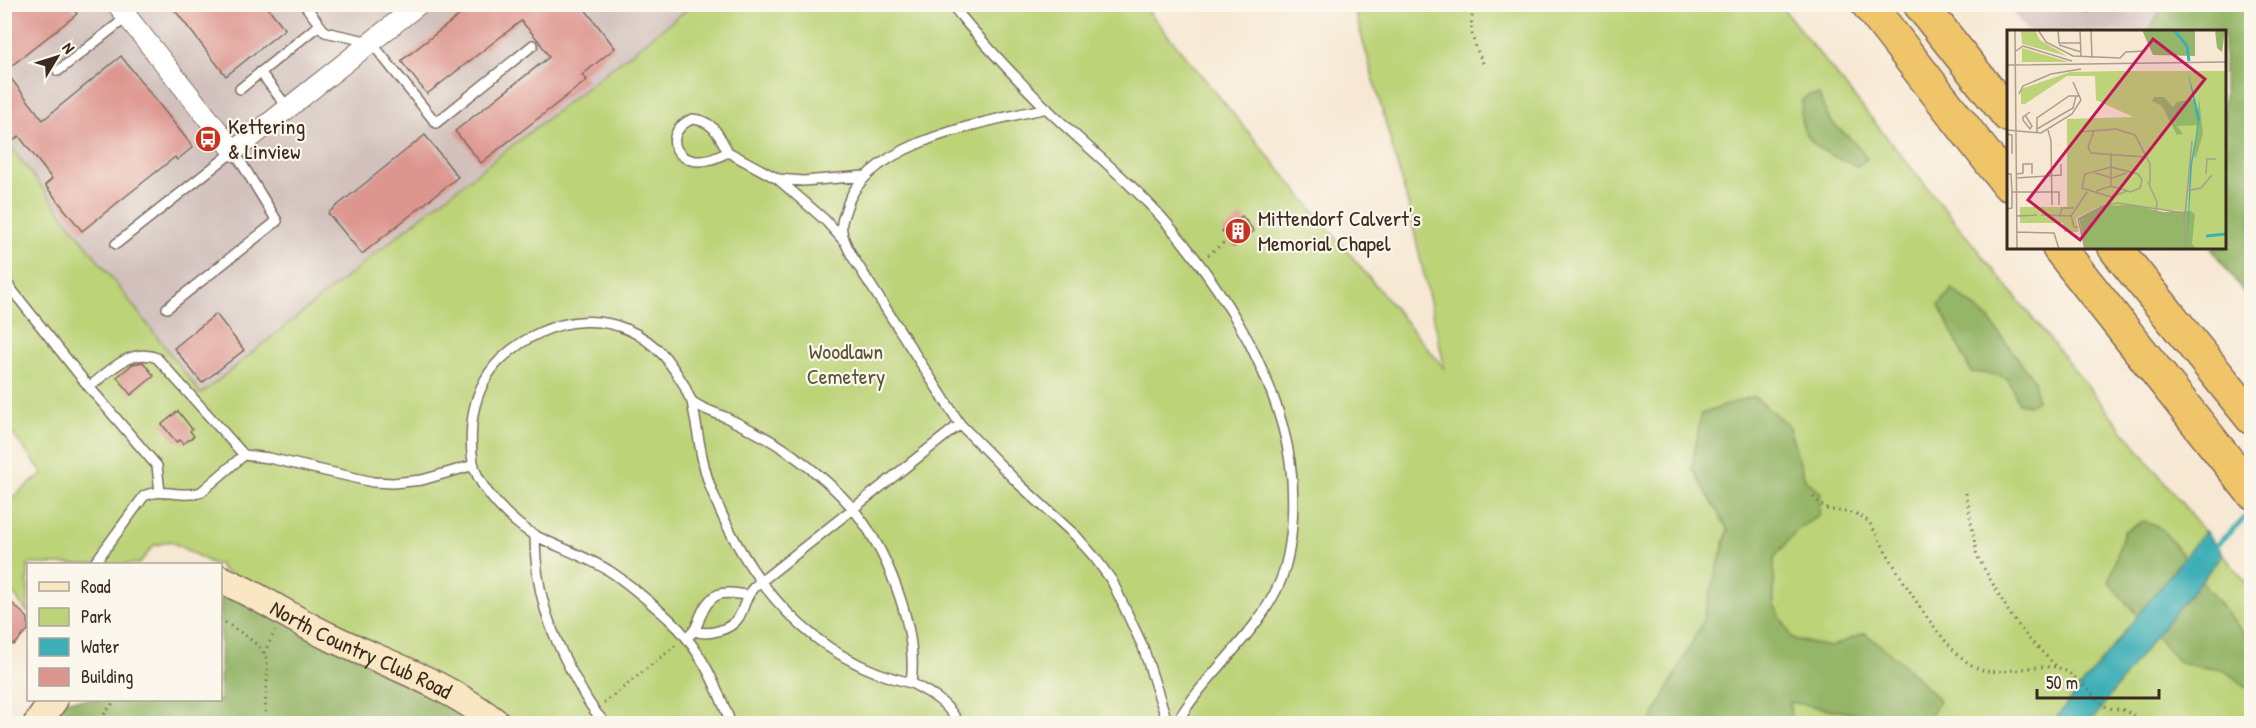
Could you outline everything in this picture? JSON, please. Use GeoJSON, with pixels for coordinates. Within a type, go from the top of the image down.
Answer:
{"type":"FeatureCollection","features":[{"type":"Feature","properties":{"kind":"highway"},"geometry":{"type":"LineString","coordinates":[[1868,4],[2007,183]]}},
{"type":"Feature","properties":{"kind":"highway"},"geometry":{"type":"LineString","coordinates":[[1920,4],[2007,114]]}},
{"type":"Feature","properties":{"kind":"highway"},"geometry":{"type":"LineString","coordinates":[[2060,249],[2252,492]]}},
{"type":"Feature","properties":{"kind":"highway"},"geometry":{"type":"LineString","coordinates":[[2116,249],[2252,418]]}},
{"type":"Feature","properties":{"kind":"street"},"geometry":{"type":"LineString","coordinates":[[122,11],[234,151],[418,4]]}},
{"type":"Feature","properties":{"kind":"street","name":"North Country Club Road"},"geometry":{"type":"LineString","coordinates":[[222,580],[328,636],[421,677],[455,695],[498,723]]}},
{"type":"Feature","properties":{"kind":"street"},"geometry":{"type":"LineString","coordinates":[[37,723],[53,701]]}},
{"type":"Feature","properties":{"kind":"lane"},"geometry":{"type":"LineString","coordinates":[[304,4],[325,32],[371,42],[436,123],[533,45]]}},
{"type":"Feature","properties":{"kind":"lane"},"geometry":{"type":"LineString","coordinates":[[951,4],[978,37],[1047,108],[1142,197],[1198,262],[1239,323],[1260,364],[1277,406],[1287,439],[1293,498],[1291,534],[1281,580],[1259,618],[1203,685],[1176,723]]}},
{"type":"Feature","properties":{"kind":"lane"},"geometry":{"type":"LineString","coordinates":[[58,71],[122,11]]}},
{"type":"Feature","properties":{"kind":"lane"},"geometry":{"type":"LineString","coordinates":[[240,89],[319,25]]}},
{"type":"Feature","properties":{"kind":"lane"},"geometry":{"type":"LineString","coordinates":[[260,72],[288,108]]}},
{"type":"Feature","properties":{"kind":"lane"},"geometry":{"type":"LineString","coordinates":[[845,242],[842,224],[847,204],[855,188],[865,176],[909,149],[960,128],[1047,108]]}},
{"type":"Feature","properties":{"kind":"lane"},"geometry":{"type":"LineString","coordinates":[[728,152],[702,162],[690,160],[682,156],[676,148],[674,139],[676,130],[682,123],[692,119],[710,124],[719,134],[728,152],[778,179],[825,220],[845,242],[960,424],[1005,471],[1076,536],[1101,566],[1125,606],[1143,647],[1168,723]]}},
{"type":"Feature","properties":{"kind":"lane"},"geometry":{"type":"LineString","coordinates":[[116,244],[234,151],[277,221],[167,308]]}},
{"type":"Feature","properties":{"kind":"lane"},"geometry":{"type":"LineString","coordinates":[[778,179],[803,181],[865,176]]}},
{"type":"Feature","properties":{"kind":"lane"},"geometry":{"type":"LineString","coordinates":[[4,280],[89,387],[157,466],[160,492]]}},
{"type":"Feature","properties":{"kind":"lane"},"geometry":{"type":"LineString","coordinates":[[731,723],[691,634],[607,570],[536,536],[515,522],[503,511],[474,465],[471,439],[473,413],[486,378],[498,362],[533,334],[556,325],[576,321],[595,322],[631,331],[663,355],[676,371],[692,402],[712,490],[730,530],[760,583],[789,615],[826,647],[850,662],[873,672],[911,683],[931,693],[946,705],[959,723]]}},
{"type":"Feature","properties":{"kind":"lane"},"geometry":{"type":"LineString","coordinates":[[89,387],[125,360],[136,354],[148,354],[157,358],[244,456],[269,458],[373,482],[393,483],[422,480],[474,465]]}},
{"type":"Feature","properties":{"kind":"lane"},"geometry":{"type":"LineString","coordinates":[[692,402],[753,430],[785,449],[819,476],[853,509],[882,556],[896,588],[912,651],[911,683]]}},
{"type":"Feature","properties":{"kind":"lane"},"geometry":{"type":"LineString","coordinates":[[691,634],[720,630],[733,624],[739,617],[746,595],[960,424]]}},
{"type":"Feature","properties":{"kind":"lane"},"geometry":{"type":"LineString","coordinates":[[95,563],[144,496],[153,492],[194,495],[201,492],[244,456]]}},
{"type":"Feature","properties":{"kind":"lane"},"geometry":{"type":"LineString","coordinates":[[536,536],[537,581],[552,632],[590,706],[606,723]]}},
{"type":"Feature","properties":{"kind":"lane"},"geometry":{"type":"LineString","coordinates":[[691,634],[704,608],[714,596],[729,592],[746,595]]}},
{"type":"Feature","properties":{"kind":"path"},"geometry":{"type":"LineString","coordinates":[[1475,4],[1471,19],[1471,35],[1483,63]]}},
{"type":"Feature","properties":{"kind":"path"},"geometry":{"type":"LineString","coordinates":[[1198,262],[1228,239]]}},
{"type":"Feature","properties":{"kind":"path"},"geometry":{"type":"LineString","coordinates":[[1966,493],[1973,544],[1977,556],[2010,614],[2028,638],[2059,668],[2072,676],[2107,707],[2120,709],[2152,723]]}},
{"type":"Feature","properties":{"kind":"path"},"geometry":{"type":"LineString","coordinates":[[1813,497],[1826,509],[1858,514],[1869,522],[1926,616],[1946,641],[1975,668],[2004,672],[2059,668]]}},
{"type":"Feature","properties":{"kind":"path"},"geometry":{"type":"LineString","coordinates":[[222,621],[264,653],[267,663],[264,714],[267,723]]}},
{"type":"Feature","properties":{"kind":"path"},"geometry":{"type":"LineString","coordinates":[[600,706],[691,634]]}},
{"type":"Feature","properties":{"kind":"path"},"geometry":{"type":"LineString","coordinates":[[97,723],[114,701]]}},
{"type":"Feature","properties":{"kind":"path"},"geometry":{"type":"LineString","coordinates":[[2202,723],[2252,722]]}},
{"type":"Feature","properties":{"kind":"shaded area"},"geometry":{"type":"Polygon","coordinates":[[[5,5],[694,5],[201,394],[5,138],[5,5]]]}},
{"type":"Feature","properties":{"kind":"shaded area"},"geometry":{"type":"Polygon","coordinates":[[[2007,5],[2164,5],[2150,30],[2026,30],[2007,5]]]}},
{"type":"Feature","properties":{"kind":"green space","name":"Woodlawn Cemetery"},"geometry":{"type":"Polygon","coordinates":[[[693,5],[1143,5],[1445,369],[1408,204],[1353,5],[1780,5],[2251,589],[2251,723],[511,723],[222,570],[222,563],[211,563],[170,541],[153,546],[140,563],[27,563],[27,612],[5,583],[5,503],[43,473],[5,424],[4,138],[201,394],[432,208],[693,5]]]}},
{"type":"Feature","properties":{"kind":"green space"},"geometry":{"type":"Polygon","coordinates":[[[2164,5],[2251,5],[2251,302],[2212,249],[2226,249],[2226,30],[2150,30],[2164,5]]]}},
{"type":"Feature","properties":{"kind":"green space"},"geometry":{"type":"Polygon","coordinates":[[[1809,95],[1819,95],[1835,126],[1860,148],[1867,159],[1857,166],[1824,151],[1811,140],[1801,118],[1802,100],[1809,95]]]}},
{"type":"Feature","properties":{"kind":"green space"},"geometry":{"type":"Polygon","coordinates":[[[1952,289],[1987,317],[2034,380],[2037,401],[2030,405],[2019,403],[2008,379],[1999,375],[1971,372],[1939,305],[1952,289]]]}},
{"type":"Feature","properties":{"kind":"green space"},"geometry":{"type":"Polygon","coordinates":[[[1753,396],[1788,425],[1805,479],[1821,493],[1819,516],[1798,529],[1774,558],[1774,605],[1793,639],[1830,647],[1865,633],[1902,663],[1939,700],[1927,723],[1878,723],[1861,715],[1790,702],[1791,723],[1650,723],[1702,623],[1728,530],[1692,468],[1701,414],[1753,396]]]}},
{"type":"Feature","properties":{"kind":"green space"},"geometry":{"type":"Polygon","coordinates":[[[2144,521],[2162,529],[2251,642],[2251,691],[2225,671],[2180,663],[2109,583],[2124,531],[2144,521]]]}},
{"type":"Feature","properties":{"kind":"green space"},"geometry":{"type":"Polygon","coordinates":[[[222,580],[498,724],[37,724],[53,701],[222,701],[222,580]]]}},
{"type":"Feature","properties":{"kind":"water"},"geometry":{"type":"Polygon","coordinates":[[[2205,531],[2223,554],[2148,645],[2090,723],[2052,723],[2205,531]]]}},
{"type":"Feature","properties":{"kind":"building"},"geometry":{"type":"Polygon","coordinates":[[[4,4],[69,4],[77,14],[5,71],[43,120],[121,56],[193,147],[177,160],[175,157],[82,231],[45,185],[52,179],[19,136],[13,141],[4,130],[4,4]]]}},
{"type":"Feature","properties":{"kind":"building"},"geometry":{"type":"Polygon","coordinates":[[[170,4],[265,4],[285,29],[226,76],[170,4]]]}},
{"type":"Feature","properties":{"kind":"building"},"geometry":{"type":"Polygon","coordinates":[[[474,4],[581,4],[615,48],[582,75],[587,80],[481,163],[455,131],[549,57],[539,41],[521,21],[427,94],[401,61],[474,4]]]}},
{"type":"Feature","properties":{"kind":"building"},"geometry":{"type":"Polygon","coordinates":[[[425,135],[458,177],[362,254],[328,213],[425,135]]]}},
{"type":"Feature","properties":{"kind":"building","name":"Mittendorf Calvert's Memorial Chapel"},"geometry":{"type":"Polygon","coordinates":[[[1242,216],[1254,231],[1234,247],[1222,231],[1242,216]]]}},
{"type":"Feature","properties":{"kind":"building"},"geometry":{"type":"Polygon","coordinates":[[[216,314],[244,350],[202,383],[174,348],[216,314]]]}},
{"type":"Feature","properties":{"kind":"building"},"geometry":{"type":"Polygon","coordinates":[[[143,362],[154,376],[131,395],[117,377],[133,364],[143,362]]]}},
{"type":"Feature","properties":{"kind":"building"},"geometry":{"type":"Polygon","coordinates":[[[178,411],[192,429],[190,431],[194,436],[183,444],[180,440],[176,442],[162,424],[178,411]]]}},
{"type":"Feature","properties":{"kind":"building"},"geometry":{"type":"Polygon","coordinates":[[[4,596],[27,617],[27,631],[14,645],[4,636],[4,596]]]}},
{"type":"Feature","properties":{"kind":"waterway"},"geometry":{"type":"LineString","coordinates":[[2213,548],[2252,511]]}},
{"type":"Feature","properties":{"kind":"place","name":"Kettering & Linview"},"geometry":{"type":"Point","coordinates":[208,139]}},
{"type":"Feature","properties":{"kind":"place","name":"Mittendorf Calvert's Memorial Chapel"},"geometry":{"type":"Point","coordinates":[1238,231]}}]}
